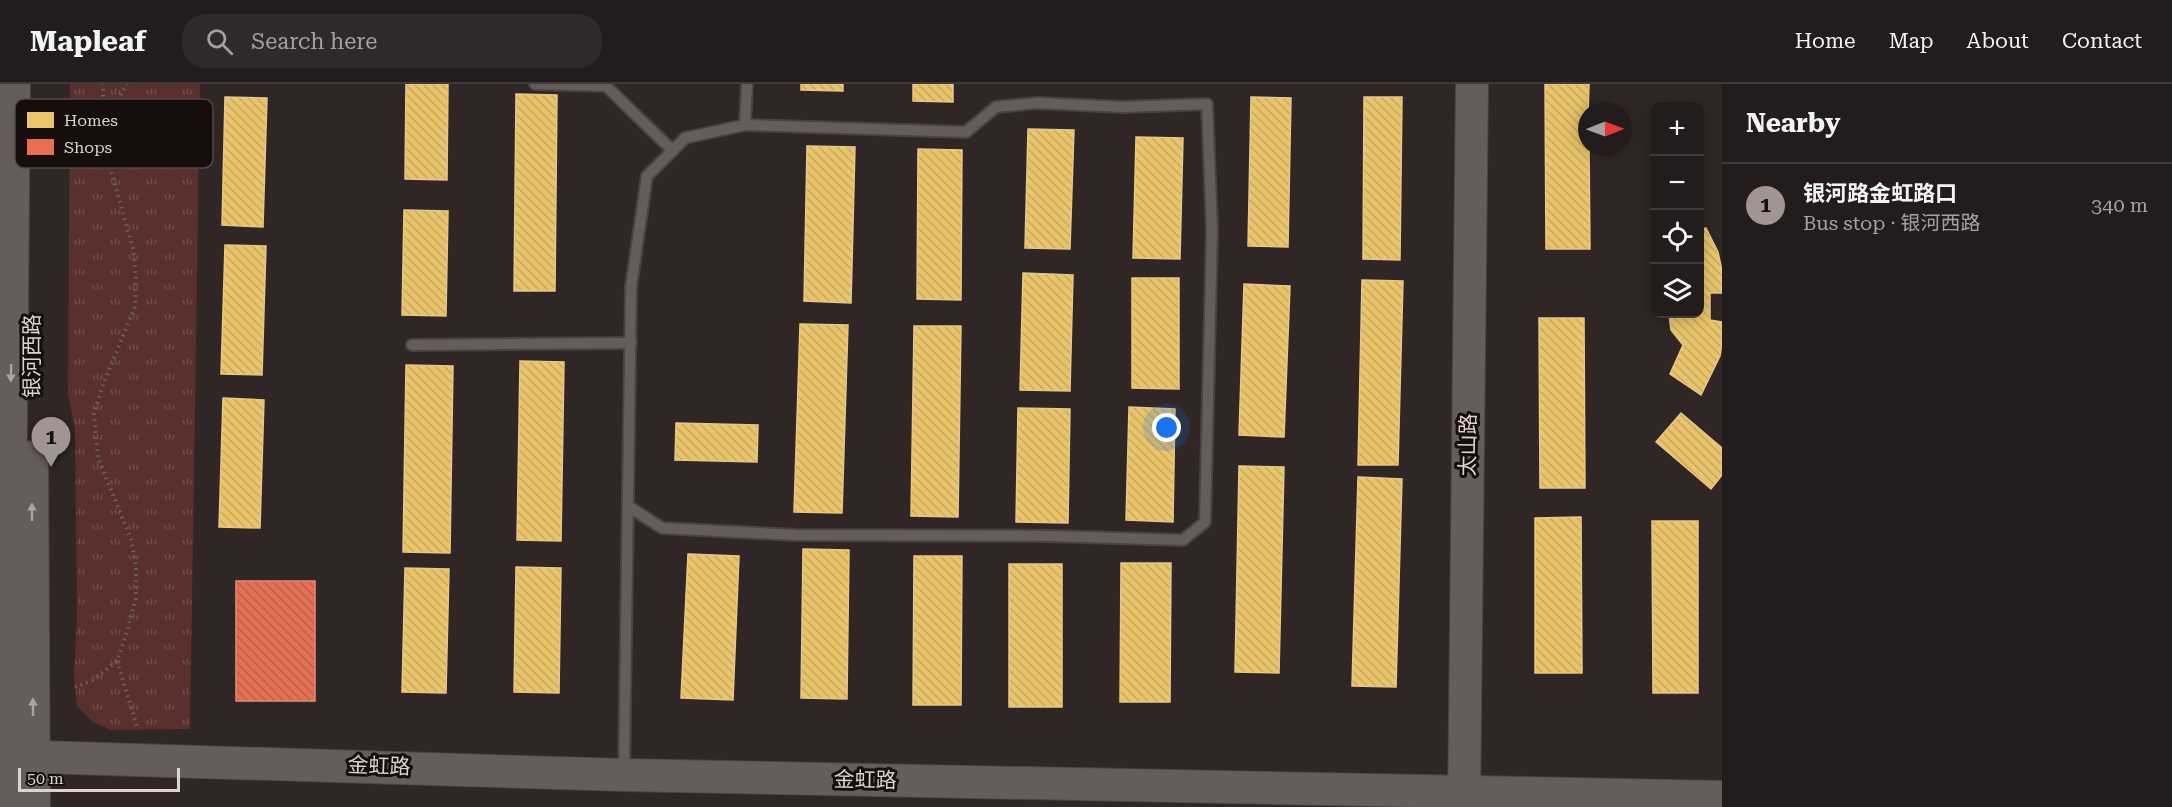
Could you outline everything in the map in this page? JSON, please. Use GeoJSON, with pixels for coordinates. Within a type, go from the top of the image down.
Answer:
{"type":"FeatureCollection","features":[{"type":"Feature","properties":{"kind":"street","name":"银河西路"},"geometry":{"type":"LineString","coordinates":[[14,84],[20,756],[34,807]]}},
{"type":"Feature","properties":{"kind":"street","name":"银河西路"},"geometry":{"type":"LineString","coordinates":[[32,84],[32,99]]}},
{"type":"Feature","properties":{"kind":"street","name":"太山路"},"geometry":{"type":"LineString","coordinates":[[1464,799],[1472,84]]}},
{"type":"Feature","properties":{"kind":"street","name":"银河西路"},"geometry":{"type":"LineString","coordinates":[[10,807],[20,756],[30,168]]}},
{"type":"Feature","properties":{"kind":"street","name":"金虹路"},"geometry":{"type":"LineString","coordinates":[[20,756],[1464,799],[1722,797]]}},
{"type":"Feature","properties":{"kind":"lane"},"geometry":{"type":"LineString","coordinates":[[535,84],[606,86],[673,151]]}},
{"type":"Feature","properties":{"kind":"lane"},"geometry":{"type":"LineString","coordinates":[[745,125],[747,84]]}},
{"type":"Feature","properties":{"kind":"lane"},"geometry":{"type":"LineString","coordinates":[[624,775],[631,287],[647,176],[685,138],[745,125],[966,132],[996,107],[1037,103],[1124,107],[1207,105],[1212,230],[1205,522],[1183,540],[1051,536],[795,535],[662,528],[628,506]]}},
{"type":"Feature","properties":{"kind":"lane"},"geometry":{"type":"LineString","coordinates":[[412,345],[631,343]]}},
{"type":"Feature","properties":{"kind":"path"},"geometry":{"type":"LineString","coordinates":[[118,99],[127,84]]}},
{"type":"Feature","properties":{"kind":"path"},"geometry":{"type":"LineString","coordinates":[[75,687],[93,680],[117,661],[136,598],[136,566],[131,539],[98,458],[94,414],[102,387],[135,307],[136,278],[133,249],[110,168]]}},
{"type":"Feature","properties":{"kind":"path"},"geometry":{"type":"LineString","coordinates":[[117,661],[138,730]]}},
{"type":"Feature","properties":{"kind":"green space"},"geometry":{"type":"Polygon","coordinates":[[[70,84],[200,84],[200,99],[70,99],[70,84]]]}},
{"type":"Feature","properties":{"kind":"green space"},"geometry":{"type":"Polygon","coordinates":[[[69,168],[199,168],[190,729],[111,730],[93,722],[77,706],[74,675],[77,613],[75,430],[68,394],[69,168]]]}},
{"type":"Feature","properties":{"kind":"building: Homes"},"geometry":{"type":"Polygon","coordinates":[[[406,84],[448,84],[447,180],[405,179],[406,84]]]}},
{"type":"Feature","properties":{"kind":"building: Homes"},"geometry":{"type":"Polygon","coordinates":[[[801,84],[843,84],[843,91],[801,90],[801,84]]]}},
{"type":"Feature","properties":{"kind":"building: Homes"},"geometry":{"type":"Polygon","coordinates":[[[913,84],[953,84],[953,102],[913,101],[913,84]]]}},
{"type":"Feature","properties":{"kind":"building: Homes"},"geometry":{"type":"Polygon","coordinates":[[[1545,84],[1589,84],[1588,102],[1578,102],[1578,156],[1589,156],[1590,249],[1546,249],[1545,84]]]}},
{"type":"Feature","properties":{"kind":"building: Homes"},"geometry":{"type":"Polygon","coordinates":[[[516,94],[557,95],[555,291],[514,291],[516,94]]]}},
{"type":"Feature","properties":{"kind":"building: Homes"},"geometry":{"type":"Polygon","coordinates":[[[225,97],[267,98],[263,227],[222,225],[225,97]]]}},
{"type":"Feature","properties":{"kind":"building: Homes"},"geometry":{"type":"Polygon","coordinates":[[[1251,97],[1291,98],[1288,247],[1248,246],[1251,97]]]}},
{"type":"Feature","properties":{"kind":"building: Homes"},"geometry":{"type":"Polygon","coordinates":[[[1364,97],[1402,97],[1400,260],[1363,259],[1364,97]]]}},
{"type":"Feature","properties":{"kind":"building: Homes"},"geometry":{"type":"Polygon","coordinates":[[[1028,129],[1074,130],[1070,249],[1025,248],[1028,129]]]}},
{"type":"Feature","properties":{"kind":"building: Homes"},"geometry":{"type":"Polygon","coordinates":[[[1136,137],[1183,138],[1180,259],[1133,258],[1136,137]]]}},
{"type":"Feature","properties":{"kind":"building: Homes"},"geometry":{"type":"Polygon","coordinates":[[[807,146],[855,147],[851,303],[804,301],[807,146]]]}},
{"type":"Feature","properties":{"kind":"building: Homes"},"geometry":{"type":"Polygon","coordinates":[[[918,149],[962,150],[961,300],[917,299],[918,149]]]}},
{"type":"Feature","properties":{"kind":"building: Homes"},"geometry":{"type":"Polygon","coordinates":[[[404,210],[448,211],[446,316],[402,315],[404,210]]]}},
{"type":"Feature","properties":{"kind":"building: Homes"},"geometry":{"type":"Polygon","coordinates":[[[1706,228],[1718,252],[1722,271],[1722,293],[1710,293],[1710,320],[1722,322],[1722,343],[1720,356],[1701,395],[1670,374],[1683,345],[1671,330],[1670,318],[1704,318],[1704,229],[1706,228]]]}},
{"type":"Feature","properties":{"kind":"building: Homes"},"geometry":{"type":"Polygon","coordinates":[[[225,245],[266,246],[262,375],[221,374],[225,245]]]}},
{"type":"Feature","properties":{"kind":"building: Homes"},"geometry":{"type":"Polygon","coordinates":[[[1023,273],[1073,275],[1070,391],[1020,390],[1023,273]]]}},
{"type":"Feature","properties":{"kind":"building: Homes"},"geometry":{"type":"Polygon","coordinates":[[[1132,278],[1179,278],[1179,389],[1132,388],[1132,278]]]}},
{"type":"Feature","properties":{"kind":"building: Homes"},"geometry":{"type":"Polygon","coordinates":[[[1362,280],[1403,281],[1398,465],[1358,465],[1362,280]]]}},
{"type":"Feature","properties":{"kind":"building: Homes"},"geometry":{"type":"Polygon","coordinates":[[[1244,284],[1290,286],[1284,437],[1239,435],[1244,284]]]}},
{"type":"Feature","properties":{"kind":"building: Homes"},"geometry":{"type":"Polygon","coordinates":[[[1539,318],[1584,318],[1585,488],[1540,488],[1539,318]]]}},
{"type":"Feature","properties":{"kind":"building: Homes"},"geometry":{"type":"Polygon","coordinates":[[[800,324],[848,325],[842,513],[794,512],[800,324]]]}},
{"type":"Feature","properties":{"kind":"building: Homes"},"geometry":{"type":"Polygon","coordinates":[[[914,326],[961,326],[958,517],[911,516],[914,326]]]}},
{"type":"Feature","properties":{"kind":"building: Homes"},"geometry":{"type":"Polygon","coordinates":[[[520,361],[564,362],[561,541],[517,540],[520,361]]]}},
{"type":"Feature","properties":{"kind":"building: Homes"},"geometry":{"type":"Polygon","coordinates":[[[406,365],[453,366],[450,553],[403,552],[406,365]]]}},
{"type":"Feature","properties":{"kind":"building: Homes"},"geometry":{"type":"Polygon","coordinates":[[[223,398],[264,400],[260,528],[219,527],[223,398]]]}},
{"type":"Feature","properties":{"kind":"building: Homes"},"geometry":{"type":"Polygon","coordinates":[[[1129,407],[1175,409],[1173,522],[1126,520],[1129,407]]]}},
{"type":"Feature","properties":{"kind":"building: Homes"},"geometry":{"type":"Polygon","coordinates":[[[1018,408],[1070,409],[1068,523],[1016,522],[1018,408]]]}},
{"type":"Feature","properties":{"kind":"building: Homes"},"geometry":{"type":"Polygon","coordinates":[[[1681,413],[1722,448],[1722,475],[1711,489],[1656,442],[1681,413]]]}},
{"type":"Feature","properties":{"kind":"building: Homes"},"geometry":{"type":"Polygon","coordinates":[[[676,423],[758,425],[757,462],[675,460],[676,423]]]}},
{"type":"Feature","properties":{"kind":"building: Homes"},"geometry":{"type":"Polygon","coordinates":[[[1239,466],[1284,467],[1279,673],[1235,672],[1239,466]]]}},
{"type":"Feature","properties":{"kind":"building: Homes"},"geometry":{"type":"Polygon","coordinates":[[[1358,477],[1402,479],[1396,687],[1352,686],[1358,477]]]}},
{"type":"Feature","properties":{"kind":"building: Homes"},"geometry":{"type":"Polygon","coordinates":[[[1581,517],[1582,673],[1535,673],[1535,518],[1581,517]]]}},
{"type":"Feature","properties":{"kind":"building: Homes"},"geometry":{"type":"Polygon","coordinates":[[[1652,521],[1698,521],[1698,693],[1653,693],[1652,521]]]}},
{"type":"Feature","properties":{"kind":"building: Homes"},"geometry":{"type":"Polygon","coordinates":[[[803,549],[849,550],[847,699],[801,698],[803,549]]]}},
{"type":"Feature","properties":{"kind":"building: Homes"},"geometry":{"type":"Polygon","coordinates":[[[688,554],[739,556],[733,700],[681,698],[688,554]]]}},
{"type":"Feature","properties":{"kind":"building: Homes"},"geometry":{"type":"Polygon","coordinates":[[[914,556],[962,556],[961,705],[913,705],[914,556]]]}},
{"type":"Feature","properties":{"kind":"building: Homes"},"geometry":{"type":"Polygon","coordinates":[[[1121,563],[1171,563],[1170,702],[1120,702],[1121,563]]]}},
{"type":"Feature","properties":{"kind":"building: Homes"},"geometry":{"type":"Polygon","coordinates":[[[1009,564],[1062,564],[1062,707],[1009,707],[1009,564]]]}},
{"type":"Feature","properties":{"kind":"building: Homes"},"geometry":{"type":"Polygon","coordinates":[[[516,567],[561,568],[559,693],[514,692],[516,567]]]}},
{"type":"Feature","properties":{"kind":"building: Homes"},"geometry":{"type":"Polygon","coordinates":[[[405,568],[449,569],[446,693],[402,692],[405,568]]]}},
{"type":"Feature","properties":{"kind":"building: Shops"},"geometry":{"type":"Polygon","coordinates":[[[236,581],[315,581],[315,701],[236,701],[236,581]]]}},
{"type":"Feature","properties":{"kind":"place","name":"银河路金虹路口"},"geometry":{"type":"Point","coordinates":[51,467]}}]}
